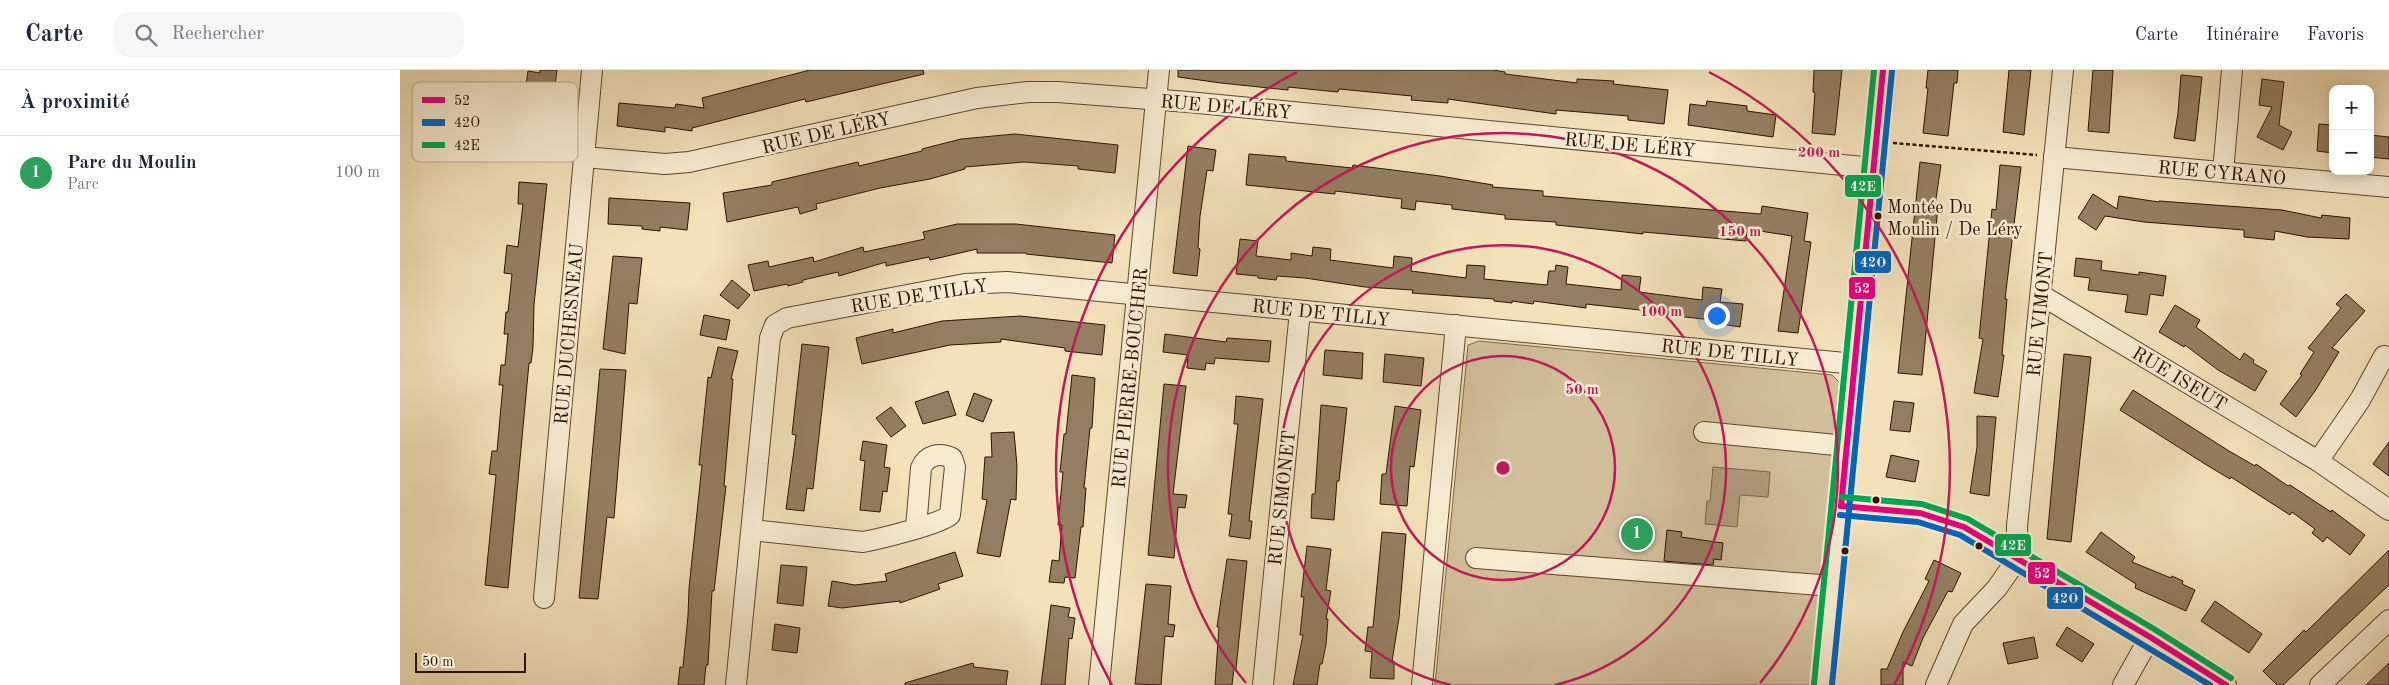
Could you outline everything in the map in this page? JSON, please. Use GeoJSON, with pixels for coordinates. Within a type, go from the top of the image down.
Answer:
{"type":"FeatureCollection","features":[{"type":"Feature","properties":{"kind":"street","name":"RUE DUCHESNEAU"},"geometry":{"type":"LineString","coordinates":[[544,598],[592,70]]}},
{"type":"Feature","properties":{"kind":"street","name":"RUE PIERRE-BOUCHER"},"geometry":{"type":"LineString","coordinates":[[1099,685],[1159,70]]}},
{"type":"Feature","properties":{"kind":"street"},"geometry":{"type":"LineString","coordinates":[[1823,685],[1883,70]]}},
{"type":"Feature","properties":{"kind":"street","name":"RUE VIMONT"},"geometry":{"type":"LineString","coordinates":[[2016,557],[2017,526],[2063,70]]}},
{"type":"Feature","properties":{"kind":"street"},"geometry":{"type":"LineString","coordinates":[[2223,172],[2232,70]]}},
{"type":"Feature","properties":{"kind":"street","name":"RUE DE LÉRY"},"geometry":{"type":"LineString","coordinates":[[584,157],[665,164],[689,162],[977,98],[1028,92],[1058,92],[1874,168]]}},
{"type":"Feature","properties":{"kind":"street","name":"RUE CYRANO"},"geometry":{"type":"LineString","coordinates":[[2054,157],[2389,187]]}},
{"type":"Feature","properties":{"kind":"street","name":"RUE DE TILLY"},"geometry":{"type":"LineString","coordinates":[[736,685],[770,338],[775,325],[780,320],[944,288],[985,283],[1025,284],[1855,364]]}},
{"type":"Feature","properties":{"kind":"street","name":"RUE ISEUT"},"geometry":{"type":"LineString","coordinates":[[2041,295],[2318,461],[2389,510]]}},
{"type":"Feature","properties":{"kind":"street","name":"RUE SIMONET"},"geometry":{"type":"LineString","coordinates":[[1263,685],[1300,310]]}},
{"type":"Feature","properties":{"kind":"street"},"geometry":{"type":"LineString","coordinates":[[1422,685],[1456,326]]}},
{"type":"Feature","properties":{"kind":"street"},"geometry":{"type":"LineString","coordinates":[[2318,461],[2360,400],[2384,356]]}},
{"type":"Feature","properties":{"kind":"street"},"geometry":{"type":"LineString","coordinates":[[1704,432],[1846,446]]}},
{"type":"Feature","properties":{"kind":"street"},"geometry":{"type":"LineString","coordinates":[[1840,506],[1904,511],[1934,516],[1964,527],[2150,637],[2226,685]]}},
{"type":"Feature","properties":{"kind":"street"},"geometry":{"type":"LineString","coordinates":[[752,530],[863,542],[916,528]]}},
{"type":"Feature","properties":{"kind":"street"},"geometry":{"type":"LineString","coordinates":[[1936,685],[1964,624],[2005,578],[2016,557]]}},
{"type":"Feature","properties":{"kind":"street"},"geometry":{"type":"LineString","coordinates":[[1476,558],[1833,586]]}},
{"type":"Feature","properties":{"kind":"street"},"geometry":{"type":"LineString","coordinates":[[2320,685],[2389,620]]}},
{"type":"Feature","properties":{"kind":"street"},"geometry":{"type":"LineString","coordinates":[[2123,685],[2150,637]]}},
{"type":"Feature","properties":{"kind":"path"},"geometry":{"type":"LineString","coordinates":[[1876,142],[2054,157]]}},
{"type":"Feature","properties":{"kind":"shaded area"},"geometry":{"type":"Polygon","coordinates":[[[1479,341],[1832,375],[1839,382],[1811,685],[1435,685],[1468,345],[1479,341]]]}},
{"type":"Feature","properties":{"kind":"shaded area"},"geometry":{"type":"Polygon","coordinates":[[[1713,467],[1770,472],[1768,497],[1740,495],[1737,527],[1705,524],[1707,501],[1710,501],[1713,467]]]}},
{"type":"Feature","properties":{"kind":"building"},"geometry":{"type":"Polygon","coordinates":[[[540,70],[557,70],[555,82],[526,82],[528,71],[540,73],[540,70]]]}},
{"type":"Feature","properties":{"kind":"building"},"geometry":{"type":"Polygon","coordinates":[[[810,70],[923,70],[924,74],[806,102],[805,99],[692,128],[692,131],[665,127],[665,132],[617,126],[619,103],[675,108],[676,104],[704,108],[702,98],[810,70]]]}},
{"type":"Feature","properties":{"kind":"building"},"geometry":{"type":"Polygon","coordinates":[[[1178,70],[1493,70],[1505,72],[1505,74],[1577,83],[1577,79],[1614,81],[1613,84],[1668,90],[1664,124],[1628,120],[1628,116],[1556,110],[1556,114],[1448,99],[1448,103],[1411,100],[1412,96],[1339,89],[1338,92],[1288,87],[1288,90],[1221,83],[1178,77],[1178,70]]]}},
{"type":"Feature","properties":{"kind":"building"},"geometry":{"type":"Polygon","coordinates":[[[1814,70],[1842,70],[1835,135],[1812,133],[1815,93],[1813,92],[1814,70]]]}},
{"type":"Feature","properties":{"kind":"building"},"geometry":{"type":"Polygon","coordinates":[[[1928,70],[1958,70],[1957,83],[1954,83],[1948,136],[1923,133],[1928,70]]]}},
{"type":"Feature","properties":{"kind":"building"},"geometry":{"type":"Polygon","coordinates":[[[2009,70],[2031,70],[2024,135],[2003,132],[2009,70]]]}},
{"type":"Feature","properties":{"kind":"building"},"geometry":{"type":"Polygon","coordinates":[[[2093,70],[2113,70],[2109,133],[2088,131],[2093,70]]]}},
{"type":"Feature","properties":{"kind":"building"},"geometry":{"type":"Polygon","coordinates":[[[2181,75],[2202,77],[2195,141],[2174,138],[2181,75]]]}},
{"type":"Feature","properties":{"kind":"building"},"geometry":{"type":"Polygon","coordinates":[[[2262,79],[2284,82],[2279,125],[2292,132],[2283,150],[2257,137],[2272,107],[2259,105],[2262,79]]]}},
{"type":"Feature","properties":{"kind":"building"},"geometry":{"type":"Polygon","coordinates":[[[1707,101],[1747,106],[1747,111],[1776,115],[1773,137],[1688,125],[1690,104],[1706,106],[1707,101]]]}},
{"type":"Feature","properties":{"kind":"building"},"geometry":{"type":"Polygon","coordinates":[[[2319,124],[2329,125],[2329,152],[2317,151],[2319,124]]]}},
{"type":"Feature","properties":{"kind":"building"},"geometry":{"type":"Polygon","coordinates":[[[1015,134],[1118,145],[1115,173],[1078,169],[1078,166],[1024,162],[965,167],[965,169],[930,179],[880,188],[816,204],[817,209],[800,214],[798,207],[727,222],[723,193],[772,185],[772,182],[858,162],[859,166],[922,151],[922,149],[961,139],[1015,134]]]}},
{"type":"Feature","properties":{"kind":"building"},"geometry":{"type":"Polygon","coordinates":[[[2374,135],[2389,137],[2389,159],[2374,157],[2374,135]]]}},
{"type":"Feature","properties":{"kind":"building"},"geometry":{"type":"Polygon","coordinates":[[[1188,146],[1216,150],[1213,171],[1207,170],[1200,216],[1198,248],[1200,249],[1197,276],[1173,273],[1188,146]]]}},
{"type":"Feature","properties":{"kind":"building"},"geometry":{"type":"Polygon","coordinates":[[[1249,154],[1286,157],[1286,161],[1352,168],[1353,165],[1440,176],[1493,185],[1492,187],[1543,191],[1543,196],[1761,214],[1762,206],[1808,213],[1804,241],[1811,242],[1798,333],[1778,331],[1792,236],[1747,229],[1746,241],[1643,232],[1643,234],[1556,225],[1556,222],[1505,219],[1505,215],[1452,209],[1452,205],[1416,201],[1415,210],[1401,208],[1402,199],[1335,191],[1335,194],[1246,185],[1249,154]]]}},
{"type":"Feature","properties":{"kind":"building"},"geometry":{"type":"Polygon","coordinates":[[[1920,162],[1941,165],[1935,205],[1938,206],[1922,375],[1898,373],[1920,162]]]}},
{"type":"Feature","properties":{"kind":"building"},"geometry":{"type":"Polygon","coordinates":[[[2000,165],[2021,167],[2005,299],[2007,299],[2002,355],[2004,355],[1998,397],[1974,393],[1983,339],[1979,338],[1992,209],[1996,210],[2000,165]]]}},
{"type":"Feature","properties":{"kind":"building"},"geometry":{"type":"Polygon","coordinates":[[[519,182],[547,184],[534,304],[533,348],[531,363],[529,363],[508,588],[485,585],[496,475],[489,474],[492,451],[497,451],[503,385],[499,385],[501,365],[505,365],[508,334],[504,334],[512,274],[504,273],[507,245],[518,247],[523,204],[518,204],[519,182]]]}},
{"type":"Feature","properties":{"kind":"building"},"geometry":{"type":"Polygon","coordinates":[[[2093,194],[2117,209],[2119,196],[2159,202],[2282,210],[2321,218],[2322,215],[2350,218],[2349,239],[2307,237],[2275,231],[2274,240],[2244,237],[2244,230],[2144,222],[2105,216],[2096,230],[2078,218],[2093,194]]]}},
{"type":"Feature","properties":{"kind":"building"},"geometry":{"type":"Polygon","coordinates":[[[609,198],[690,203],[687,230],[660,227],[660,231],[642,229],[642,226],[608,224],[609,198]]]}},
{"type":"Feature","properties":{"kind":"building"},"geometry":{"type":"Polygon","coordinates":[[[957,224],[1016,224],[1115,235],[1112,263],[1026,253],[977,253],[977,249],[930,260],[929,257],[886,266],[886,262],[839,276],[838,272],[803,280],[803,282],[788,286],[787,284],[754,291],[748,265],[768,261],[769,267],[813,257],[814,262],[863,247],[864,252],[925,239],[923,232],[957,224]]]}},
{"type":"Feature","properties":{"kind":"building"},"geometry":{"type":"Polygon","coordinates":[[[1240,239],[1258,241],[1256,256],[1291,260],[1291,253],[1312,256],[1313,247],[1331,249],[1330,260],[1393,268],[1394,256],[1412,258],[1411,271],[1466,278],[1467,265],[1485,266],[1484,279],[1547,285],[1549,271],[1555,271],[1556,265],[1568,267],[1566,284],[1621,290],[1622,275],[1641,277],[1639,292],[1702,300],[1703,287],[1722,289],[1720,302],[1743,304],[1740,327],[1721,324],[1721,321],[1586,304],[1586,308],[1534,301],[1533,304],[1512,301],[1512,303],[1494,301],[1494,299],[1412,293],[1413,290],[1365,287],[1305,278],[1277,276],[1276,280],[1258,278],[1258,276],[1236,274],[1240,239]]]}},
{"type":"Feature","properties":{"kind":"building"},"geometry":{"type":"Polygon","coordinates":[[[613,256],[642,258],[637,304],[629,303],[625,354],[603,349],[613,256]]]}},
{"type":"Feature","properties":{"kind":"building"},"geometry":{"type":"Polygon","coordinates":[[[2076,258],[2102,261],[2101,270],[2139,275],[2139,272],[2166,276],[2163,296],[2150,294],[2147,315],[2125,312],[2128,295],[2088,290],[2090,278],[2074,276],[2076,258]]]}},
{"type":"Feature","properties":{"kind":"building"},"geometry":{"type":"Polygon","coordinates":[[[732,280],[750,295],[738,309],[720,295],[732,280]]]}},
{"type":"Feature","properties":{"kind":"building"},"geometry":{"type":"Polygon","coordinates":[[[2346,294],[2365,311],[2332,348],[2339,352],[2315,391],[2296,417],[2280,404],[2302,375],[2300,374],[2314,352],[2308,348],[2341,308],[2336,304],[2346,294]]]}},
{"type":"Feature","properties":{"kind":"building"},"geometry":{"type":"Polygon","coordinates":[[[2175,305],[2200,320],[2196,327],[2240,360],[2244,353],[2254,360],[2253,363],[2267,371],[2255,391],[2218,370],[2185,345],[2184,347],[2159,332],[2175,305]]]}},
{"type":"Feature","properties":{"kind":"building"},"geometry":{"type":"Polygon","coordinates":[[[704,315],[730,320],[726,340],[700,335],[704,315]]]}},
{"type":"Feature","properties":{"kind":"building"},"geometry":{"type":"Polygon","coordinates":[[[1020,316],[1105,325],[1102,355],[1065,351],[1065,348],[1001,339],[1001,342],[950,345],[862,364],[856,338],[893,329],[893,333],[942,321],[1020,316]]]}},
{"type":"Feature","properties":{"kind":"building"},"geometry":{"type":"Polygon","coordinates":[[[1165,334],[1226,342],[1227,338],[1271,341],[1269,362],[1215,358],[1214,364],[1206,363],[1205,370],[1187,368],[1188,355],[1163,352],[1165,334]]]}},
{"type":"Feature","properties":{"kind":"building"},"geometry":{"type":"Polygon","coordinates":[[[802,344],[829,347],[813,489],[807,488],[804,511],[786,509],[796,435],[792,434],[802,344]]]}},
{"type":"Feature","properties":{"kind":"building"},"geometry":{"type":"Polygon","coordinates":[[[718,347],[738,351],[731,379],[733,379],[724,486],[726,486],[714,591],[712,591],[708,665],[706,665],[704,685],[678,685],[680,667],[683,667],[688,616],[689,588],[702,465],[699,465],[708,377],[711,378],[718,347]]]}},
{"type":"Feature","properties":{"kind":"building"},"geometry":{"type":"Polygon","coordinates":[[[1325,350],[1363,353],[1362,379],[1323,375],[1325,350]]]}},
{"type":"Feature","properties":{"kind":"building"},"geometry":{"type":"Polygon","coordinates":[[[1385,354],[1424,358],[1421,386],[1383,382],[1385,354]]]}},
{"type":"Feature","properties":{"kind":"building"},"geometry":{"type":"Polygon","coordinates":[[[2064,354],[2091,357],[2071,542],[2047,539],[2064,354]]]}},
{"type":"Feature","properties":{"kind":"building"},"geometry":{"type":"Polygon","coordinates":[[[600,369],[626,370],[614,518],[607,517],[598,599],[579,598],[600,369]]]}},
{"type":"Feature","properties":{"kind":"building"},"geometry":{"type":"Polygon","coordinates":[[[1072,375],[1095,378],[1092,428],[1090,428],[1084,488],[1086,488],[1083,527],[1081,527],[1075,578],[1065,577],[1064,583],[1049,582],[1052,560],[1059,561],[1062,525],[1058,525],[1063,472],[1060,472],[1072,375]]]}},
{"type":"Feature","properties":{"kind":"building"},"geometry":{"type":"Polygon","coordinates":[[[1164,384],[1186,386],[1173,494],[1187,495],[1185,508],[1178,507],[1174,558],[1148,555],[1164,384]]]}},
{"type":"Feature","properties":{"kind":"building"},"geometry":{"type":"Polygon","coordinates":[[[2133,390],[2229,451],[2255,466],[2256,464],[2331,512],[2332,510],[2365,535],[2350,555],[2327,537],[2323,542],[2312,533],[2315,529],[2292,512],[2290,515],[2120,410],[2133,390]]]}},
{"type":"Feature","properties":{"kind":"building"},"geometry":{"type":"Polygon","coordinates":[[[948,391],[956,415],[923,424],[915,402],[948,391]]]}},
{"type":"Feature","properties":{"kind":"building"},"geometry":{"type":"Polygon","coordinates":[[[974,393],[992,400],[983,422],[966,415],[974,393]]]}},
{"type":"Feature","properties":{"kind":"building"},"geometry":{"type":"Polygon","coordinates":[[[1236,396],[1263,399],[1249,521],[1252,521],[1250,539],[1229,536],[1232,514],[1228,514],[1238,424],[1234,424],[1236,396]]]}},
{"type":"Feature","properties":{"kind":"building"},"geometry":{"type":"Polygon","coordinates":[[[1894,401],[1914,403],[1910,432],[1890,430],[1894,401]]]}},
{"type":"Feature","properties":{"kind":"building"},"geometry":{"type":"Polygon","coordinates":[[[1321,405],[1347,408],[1339,481],[1337,481],[1334,520],[1311,518],[1312,494],[1315,494],[1321,405]]]}},
{"type":"Feature","properties":{"kind":"building"},"geometry":{"type":"Polygon","coordinates":[[[1395,406],[1421,410],[1414,467],[1410,466],[1407,506],[1380,504],[1382,474],[1386,474],[1395,406]]]}},
{"type":"Feature","properties":{"kind":"building"},"geometry":{"type":"Polygon","coordinates":[[[891,407],[906,426],[891,437],[876,418],[891,407]]]}},
{"type":"Feature","properties":{"kind":"building"},"geometry":{"type":"Polygon","coordinates":[[[1977,416],[1996,417],[1989,496],[1970,493],[1977,447],[1977,416]]]}},
{"type":"Feature","properties":{"kind":"building"},"geometry":{"type":"Polygon","coordinates":[[[1014,432],[1017,466],[1016,500],[1011,499],[1000,557],[977,553],[987,500],[982,499],[985,457],[992,457],[991,433],[1014,432]]]}},
{"type":"Feature","properties":{"kind":"building"},"geometry":{"type":"Polygon","coordinates":[[[863,441],[887,445],[884,467],[890,468],[887,492],[883,491],[880,512],[860,510],[865,461],[860,460],[863,441]]]}},
{"type":"Feature","properties":{"kind":"building"},"geometry":{"type":"Polygon","coordinates":[[[2389,442],[2389,476],[2373,464],[2389,442]]]}},
{"type":"Feature","properties":{"kind":"building"},"geometry":{"type":"Polygon","coordinates":[[[1891,455],[1919,461],[1915,482],[1886,477],[1891,455]]]}},
{"type":"Feature","properties":{"kind":"building"},"geometry":{"type":"Polygon","coordinates":[[[1667,530],[1682,532],[1681,537],[1723,543],[1721,560],[1714,559],[1713,565],[1664,561],[1667,530]]]}},
{"type":"Feature","properties":{"kind":"building"},"geometry":{"type":"Polygon","coordinates":[[[1382,532],[1406,534],[1399,618],[1392,661],[1394,661],[1394,679],[1370,678],[1372,652],[1365,651],[1368,627],[1373,627],[1382,532]]]}},
{"type":"Feature","properties":{"kind":"building"},"geometry":{"type":"Polygon","coordinates":[[[2101,532],[2135,557],[2132,562],[2171,578],[2172,576],[2183,581],[2182,584],[2195,590],[2186,611],[2135,588],[2136,584],[2086,552],[2101,532]]]}},
{"type":"Feature","properties":{"kind":"building"},"geometry":{"type":"Polygon","coordinates":[[[1307,546],[1331,549],[1326,590],[1331,591],[1326,619],[1328,619],[1326,645],[1322,664],[1320,664],[1317,685],[1293,685],[1303,635],[1300,635],[1304,597],[1301,597],[1307,546]]]}},
{"type":"Feature","properties":{"kind":"building"},"geometry":{"type":"Polygon","coordinates":[[[2389,550],[2389,585],[2283,685],[2277,685],[2263,671],[2304,630],[2306,632],[2389,550]]]}},
{"type":"Feature","properties":{"kind":"building"},"geometry":{"type":"Polygon","coordinates":[[[955,552],[963,576],[938,584],[940,589],[900,603],[900,601],[842,608],[828,606],[832,581],[855,585],[887,581],[885,574],[955,552]]]}},
{"type":"Feature","properties":{"kind":"building"},"geometry":{"type":"Polygon","coordinates":[[[1227,559],[1247,561],[1236,669],[1234,668],[1232,685],[1215,685],[1219,627],[1217,627],[1227,559]]]}},
{"type":"Feature","properties":{"kind":"building"},"geometry":{"type":"Polygon","coordinates":[[[1934,560],[1961,573],[1952,592],[1948,591],[1923,638],[1912,666],[1903,662],[1903,685],[1881,685],[1881,669],[1887,669],[1929,581],[1925,579],[1934,560]]]}},
{"type":"Feature","properties":{"kind":"building"},"geometry":{"type":"Polygon","coordinates":[[[781,565],[807,567],[803,606],[777,603],[781,565]]]}},
{"type":"Feature","properties":{"kind":"building"},"geometry":{"type":"Polygon","coordinates":[[[1146,584],[1171,586],[1168,624],[1175,625],[1173,637],[1165,636],[1161,685],[1135,684],[1146,584]]]}},
{"type":"Feature","properties":{"kind":"building"},"geometry":{"type":"Polygon","coordinates":[[[2215,601],[2262,634],[2249,653],[2201,621],[2215,601]]]}},
{"type":"Feature","properties":{"kind":"building"},"geometry":{"type":"Polygon","coordinates":[[[1051,605],[1070,608],[1068,617],[1075,618],[1072,639],[1069,638],[1065,685],[1041,685],[1051,605]]]}},
{"type":"Feature","properties":{"kind":"building"},"geometry":{"type":"Polygon","coordinates":[[[775,624],[800,628],[797,653],[772,650],[775,624]]]}},
{"type":"Feature","properties":{"kind":"building"},"geometry":{"type":"Polygon","coordinates":[[[2067,627],[2094,644],[2082,662],[2056,645],[2067,627]]]}},
{"type":"Feature","properties":{"kind":"building"},"geometry":{"type":"Polygon","coordinates":[[[2034,637],[2038,658],[2008,664],[2003,643],[2034,637]]]}},
{"type":"Feature","properties":{"kind":"building"},"geometry":{"type":"Polygon","coordinates":[[[973,663],[974,667],[1008,671],[1006,685],[905,685],[905,683],[973,663]]]}},
{"type":"Feature","properties":{"kind":"building"},"geometry":{"type":"Polygon","coordinates":[[[2389,663],[2389,685],[2366,685],[2389,663]]]}},
{"type":"Feature","properties":{"kind":"transit line","name":"42E"},"geometry":{"type":"LineString","coordinates":[[1814,684],[1874,70]]}},
{"type":"Feature","properties":{"kind":"transit line","name":"52"},"geometry":{"type":"LineString","coordinates":[[1841,506],[1883,70]]}},
{"type":"Feature","properties":{"kind":"transit line","name":"42O"},"geometry":{"type":"LineString","coordinates":[[1832,685],[1892,71]]}},
{"type":"Feature","properties":{"kind":"transit line","name":"42E"},"geometry":{"type":"LineString","coordinates":[[1842,497],[1922,504],[1968,519],[2154,629],[2231,678]]}},
{"type":"Feature","properties":{"kind":"transit line","name":"52"},"geometry":{"type":"LineString","coordinates":[[1841,506],[1920,513],[1964,527],[2150,637],[2226,685]]}},
{"type":"Feature","properties":{"kind":"transit line","name":"42O"},"geometry":{"type":"LineString","coordinates":[[1840,515],[1918,522],[1960,535],[2210,685]]}},
{"type":"Feature","properties":{"kind":"place","name":"Montée Du Moulin / De Léry"},"geometry":{"type":"Point","coordinates":[1878,216]}},
{"type":"Feature","properties":{"kind":"place","name":"Parc du Moulin"},"geometry":{"type":"Point","coordinates":[1637,534]}}]}
